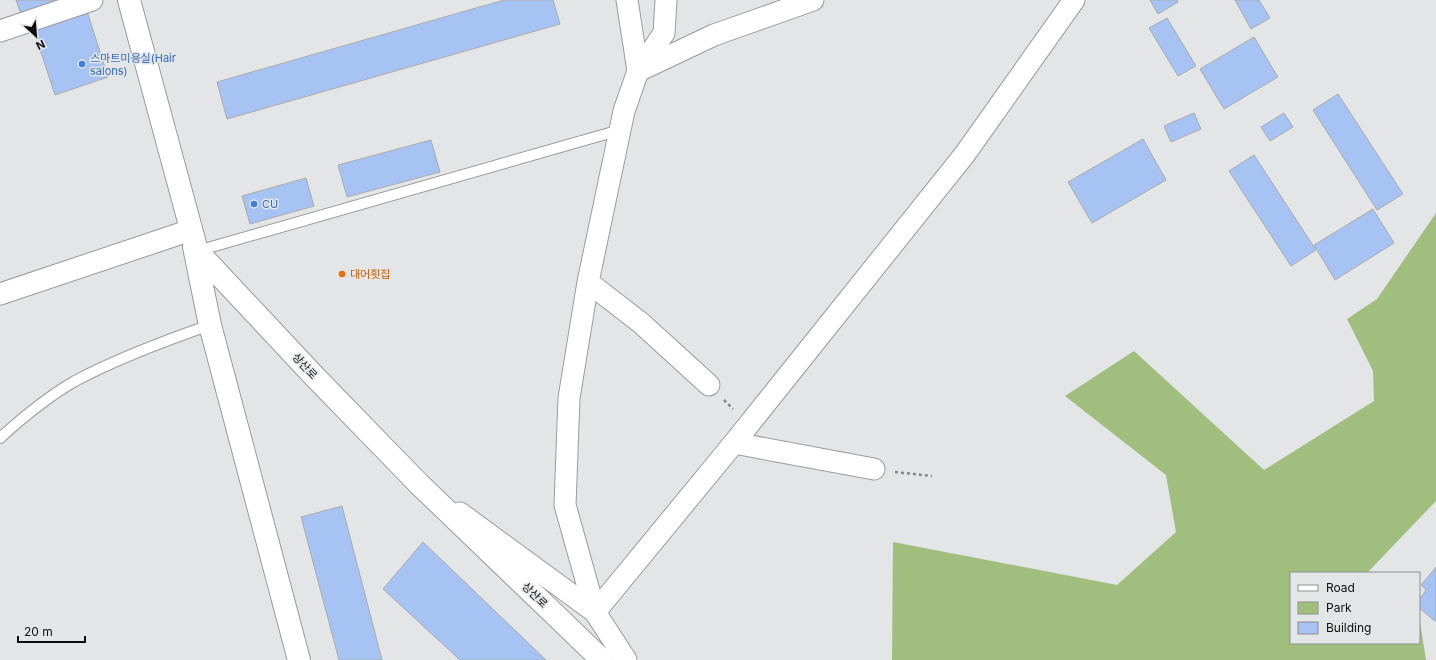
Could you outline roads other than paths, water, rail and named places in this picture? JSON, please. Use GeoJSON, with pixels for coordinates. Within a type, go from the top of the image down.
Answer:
{"type":"FeatureCollection","features":[{"type":"Feature","properties":{"kind":"street"},"geometry":{"type":"LineString","coordinates":[[0,31],[92,0]]}},
{"type":"Feature","properties":{"kind":"street","name":"상산로"},"geometry":{"type":"LineString","coordinates":[[129,0],[197,251],[315,377],[419,484],[602,660]]}},
{"type":"Feature","properties":{"kind":"street"},"geometry":{"type":"LineString","coordinates":[[627,0],[638,71]]}},
{"type":"Feature","properties":{"kind":"street"},"geometry":{"type":"LineString","coordinates":[[626,660],[595,612],[564,505],[569,398],[588,282],[624,111],[638,71],[664,33],[666,0]]}},
{"type":"Feature","properties":{"kind":"street"},"geometry":{"type":"LineString","coordinates":[[638,71],[714,35],[814,0]]}},
{"type":"Feature","properties":{"kind":"street"},"geometry":{"type":"LineString","coordinates":[[595,612],[734,443],[965,154],[1074,0]]}},
{"type":"Feature","properties":{"kind":"street"},"geometry":{"type":"LineString","coordinates":[[0,294],[191,230],[210,325],[299,660]]}},
{"type":"Feature","properties":{"kind":"street"},"geometry":{"type":"LineString","coordinates":[[588,282],[641,323],[709,386]]}},
{"type":"Feature","properties":{"kind":"street"},"geometry":{"type":"LineString","coordinates":[[734,443],[874,469]]}},
{"type":"Feature","properties":{"kind":"street"},"geometry":{"type":"LineString","coordinates":[[419,484],[595,612]]}},
{"type":"Feature","properties":{"kind":"lane"},"geometry":{"type":"LineString","coordinates":[[197,251],[620,130]]}},
{"type":"Feature","properties":{"kind":"lane"},"geometry":{"type":"LineString","coordinates":[[0,438],[11,427],[74,382],[141,350],[210,325]]}},
{"type":"Feature","properties":{"kind":"place","name":"스마트미용실(Hair salons)"},"geometry":{"type":"Point","coordinates":[82,64]}},
{"type":"Feature","properties":{"kind":"place","name":"CU"},"geometry":{"type":"Point","coordinates":[254,204]}},
{"type":"Feature","properties":{"kind":"place","name":"대어횟집"},"geometry":{"type":"Point","coordinates":[342,274]}}]}
